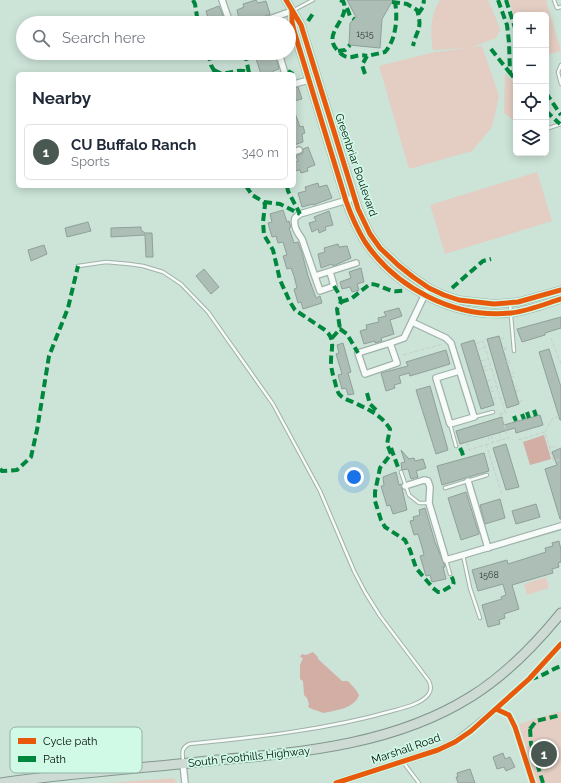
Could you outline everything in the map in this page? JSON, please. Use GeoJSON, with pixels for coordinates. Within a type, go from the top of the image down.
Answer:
{"type":"FeatureCollection","features":[{"type":"Feature","properties":{"kind":"highway","name":"South Foothills Highway"},"geometry":{"type":"LineString","coordinates":[[142,768],[311,750],[367,740],[406,727],[438,715],[485,687],[520,659],[561,613]]}},
{"type":"Feature","properties":{"kind":"highway","name":"South Foothills Highway"},"geometry":{"type":"LineString","coordinates":[[0,783],[96,773]]}},
{"type":"Feature","properties":{"kind":"street"},"geometry":{"type":"LineString","coordinates":[[222,0],[228,16]]}},
{"type":"Feature","properties":{"kind":"street","name":"Greenbriar Boulevard"},"geometry":{"type":"LineString","coordinates":[[286,0],[295,16]]}},
{"type":"Feature","properties":{"kind":"street"},"geometry":{"type":"LineString","coordinates":[[280,16],[292,11]]}},
{"type":"Feature","properties":{"kind":"street","name":"Greenbriar Boulevard"},"geometry":{"type":"LineString","coordinates":[[292,11],[292,16]]}},
{"type":"Feature","properties":{"kind":"street","name":"Greenbriar Boulevard"},"geometry":{"type":"LineString","coordinates":[[296,17],[301,25],[354,198],[370,234],[380,248],[398,265],[429,288],[459,300],[494,304],[510,303],[527,300],[561,290]]}},
{"type":"Feature","properties":{"kind":"street","name":"Greenbriar Boulevard"},"geometry":{"type":"LineString","coordinates":[[296,38],[346,201],[356,227],[365,242],[392,272],[407,284],[425,295],[458,308],[484,312],[511,313],[528,310],[561,300]]}},
{"type":"Feature","properties":{"kind":"street"},"geometry":{"type":"LineString","coordinates":[[281,60],[284,72]]}},
{"type":"Feature","properties":{"kind":"street"},"geometry":{"type":"LineString","coordinates":[[296,83],[309,80]]}},
{"type":"Feature","properties":{"kind":"street"},"geometry":{"type":"LineString","coordinates":[[330,272],[334,286],[320,291],[302,239],[297,232],[294,223],[295,218],[300,214],[354,198]]}},
{"type":"Feature","properties":{"kind":"street"},"geometry":{"type":"LineString","coordinates":[[315,276],[356,263]]}},
{"type":"Feature","properties":{"kind":"street"},"geometry":{"type":"LineString","coordinates":[[390,343],[397,363],[364,374],[358,353],[404,338],[429,288]]}},
{"type":"Feature","properties":{"kind":"street"},"geometry":{"type":"LineString","coordinates":[[412,322],[446,338],[451,343],[474,417],[450,424],[436,378],[459,371]]}},
{"type":"Feature","properties":{"kind":"street"},"geometry":{"type":"LineString","coordinates":[[405,486],[424,480],[428,481],[430,487],[429,503],[446,560],[561,526]]}},
{"type":"Feature","properties":{"kind":"street"},"geometry":{"type":"LineString","coordinates":[[468,481],[488,548]]}},
{"type":"Feature","properties":{"kind":"street","name":"Marshall Road"},"geometry":{"type":"LineString","coordinates":[[336,783],[438,750],[455,742],[496,709]]}},
{"type":"Feature","properties":{"kind":"street"},"geometry":{"type":"LineString","coordinates":[[183,764],[186,783]]}},
{"type":"Feature","properties":{"kind":"lane"},"geometry":{"type":"LineString","coordinates":[[292,11],[312,0]]}},
{"type":"Feature","properties":{"kind":"lane"},"geometry":{"type":"LineString","coordinates":[[554,0],[557,8],[561,7]]}},
{"type":"Feature","properties":{"kind":"lane"},"geometry":{"type":"LineString","coordinates":[[561,65],[558,72],[561,84]]}},
{"type":"Feature","properties":{"kind":"lane"},"geometry":{"type":"LineString","coordinates":[[549,128],[561,124]]}},
{"type":"Feature","properties":{"kind":"lane"},"geometry":{"type":"LineString","coordinates":[[78,266],[106,262],[143,266],[163,272],[181,284],[208,312],[273,404],[320,491],[354,571],[365,592],[385,622],[429,681],[431,686],[427,696],[411,705],[377,715],[326,727],[189,744],[182,750],[183,764]]}},
{"type":"Feature","properties":{"kind":"lane"},"geometry":{"type":"LineString","coordinates":[[510,303],[514,351]]}},
{"type":"Feature","properties":{"kind":"lane"},"geometry":{"type":"LineString","coordinates":[[474,417],[493,412]]}},
{"type":"Feature","properties":{"kind":"lane"},"geometry":{"type":"LineString","coordinates":[[450,424],[456,446]]}},
{"type":"Feature","properties":{"kind":"lane"},"geometry":{"type":"LineString","coordinates":[[401,472],[409,495],[419,503],[429,503]]}},
{"type":"Feature","properties":{"kind":"lane"},"geometry":{"type":"LineString","coordinates":[[445,488],[487,475]]}},
{"type":"Feature","properties":{"kind":"lane"},"geometry":{"type":"LineString","coordinates":[[463,555],[470,588],[480,618]]}},
{"type":"Feature","properties":{"kind":"lane"},"geometry":{"type":"LineString","coordinates":[[446,560],[450,574]]}},
{"type":"Feature","properties":{"kind":"lane"},"geometry":{"type":"LineString","coordinates":[[402,761],[419,783]]}},
{"type":"Feature","properties":{"kind":"path"},"geometry":{"type":"LineString","coordinates":[[500,339],[504,338]]}},
{"type":"Feature","properties":{"kind":"path"},"geometry":{"type":"LineString","coordinates":[[551,338],[561,364]]}},
{"type":"Feature","properties":{"kind":"path"},"geometry":{"type":"LineString","coordinates":[[476,344],[483,341],[506,412],[500,413],[508,438]]}},
{"type":"Feature","properties":{"kind":"path"},"geometry":{"type":"LineString","coordinates":[[403,356],[446,343]]}},
{"type":"Feature","properties":{"kind":"path"},"geometry":{"type":"LineString","coordinates":[[478,350],[485,347]]}},
{"type":"Feature","properties":{"kind":"path"},"geometry":{"type":"LineString","coordinates":[[503,349],[507,348]]}},
{"type":"Feature","properties":{"kind":"path"},"geometry":{"type":"LineString","coordinates":[[481,361],[489,359]]}},
{"type":"Feature","properties":{"kind":"path"},"geometry":{"type":"LineString","coordinates":[[506,361],[511,360]]}},
{"type":"Feature","properties":{"kind":"path"},"geometry":{"type":"LineString","coordinates":[[507,364],[512,362]]}},
{"type":"Feature","properties":{"kind":"path"},"geometry":{"type":"LineString","coordinates":[[483,367],[490,365]]}},
{"type":"Feature","properties":{"kind":"path"},"geometry":{"type":"LineString","coordinates":[[484,371],[491,368]]}},
{"type":"Feature","properties":{"kind":"path"},"geometry":{"type":"LineString","coordinates":[[510,374],[515,372]]}},
{"type":"Feature","properties":{"kind":"path"},"geometry":{"type":"LineString","coordinates":[[511,378],[516,376]]}},
{"type":"Feature","properties":{"kind":"path"},"geometry":{"type":"LineString","coordinates":[[487,381],[495,379]]}},
{"type":"Feature","properties":{"kind":"path"},"geometry":{"type":"LineString","coordinates":[[514,387],[519,385]]}},
{"type":"Feature","properties":{"kind":"path"},"geometry":{"type":"LineString","coordinates":[[489,388],[497,386]]}},
{"type":"Feature","properties":{"kind":"path"},"geometry":{"type":"LineString","coordinates":[[490,392],[498,390]]}},
{"type":"Feature","properties":{"kind":"path"},"geometry":{"type":"LineString","coordinates":[[516,392],[520,390]]}},
{"type":"Feature","properties":{"kind":"path"},"geometry":{"type":"LineString","coordinates":[[492,399],[500,396]]}},
{"type":"Feature","properties":{"kind":"path"},"geometry":{"type":"LineString","coordinates":[[519,402],[523,400]]}},
{"type":"Feature","properties":{"kind":"path"},"geometry":{"type":"LineString","coordinates":[[518,440],[545,432],[553,418],[561,416]]}},
{"type":"Feature","properties":{"kind":"path"},"geometry":{"type":"LineString","coordinates":[[545,432],[554,460],[561,460]]}},
{"type":"Feature","properties":{"kind":"path"},"geometry":{"type":"LineString","coordinates":[[499,433],[501,440]]}},
{"type":"Feature","properties":{"kind":"path"},"geometry":{"type":"LineString","coordinates":[[491,435],[493,442]]}},
{"type":"Feature","properties":{"kind":"path"},"geometry":{"type":"LineString","coordinates":[[488,436],[490,443]]}},
{"type":"Feature","properties":{"kind":"path"},"geometry":{"type":"LineString","coordinates":[[462,452],[508,438],[513,440]]}},
{"type":"Feature","properties":{"kind":"path"},"geometry":{"type":"LineString","coordinates":[[467,442],[469,449]]}},
{"type":"Feature","properties":{"kind":"path"},"geometry":{"type":"LineString","coordinates":[[486,444],[502,495]]}},
{"type":"Feature","properties":{"kind":"path"},"geometry":{"type":"LineString","coordinates":[[550,447],[557,447]]}},
{"type":"Feature","properties":{"kind":"shaded area"},"geometry":{"type":"Polygon","coordinates":[[[440,0],[488,0],[500,30],[496,38],[472,47],[482,46],[499,96],[492,127],[472,151],[409,169],[379,66],[435,52],[469,48],[433,50],[431,37],[432,24],[434,12],[440,0]]]}},
{"type":"Feature","properties":{"kind":"shaded area"},"geometry":{"type":"Polygon","coordinates":[[[509,0],[546,0],[561,51],[549,54],[549,12],[513,13],[509,0]]]}},
{"type":"Feature","properties":{"kind":"shaded area"},"geometry":{"type":"Polygon","coordinates":[[[505,73],[513,82],[513,120],[504,113],[505,73]]]}},
{"type":"Feature","properties":{"kind":"shaded area"},"geometry":{"type":"Polygon","coordinates":[[[537,172],[552,221],[445,254],[430,205],[537,172]]]}},
{"type":"Feature","properties":{"kind":"shaded area"},"geometry":{"type":"Polygon","coordinates":[[[544,435],[551,459],[530,465],[523,442],[544,435]]]}},
{"type":"Feature","properties":{"kind":"shaded area"},"geometry":{"type":"Polygon","coordinates":[[[546,577],[549,588],[527,595],[524,584],[546,577]]]}},
{"type":"Feature","properties":{"kind":"shaded area"},"geometry":{"type":"Polygon","coordinates":[[[313,652],[318,659],[342,681],[348,681],[359,695],[357,700],[349,706],[339,710],[323,713],[308,707],[309,704],[307,698],[304,695],[303,681],[300,679],[300,665],[303,658],[300,657],[302,654],[306,655],[313,652]]]}},
{"type":"Feature","properties":{"kind":"shaded area"},"geometry":{"type":"Polygon","coordinates":[[[561,711],[561,783],[535,783],[519,724],[561,711]]]}},
{"type":"Feature","properties":{"kind":"shaded area"},"geometry":{"type":"Polygon","coordinates":[[[174,778],[177,783],[105,783],[174,778]]]}},
{"type":"Feature","properties":{"kind":"building"},"geometry":{"type":"Polygon","coordinates":[[[256,0],[258,3],[266,1],[270,14],[266,16],[238,16],[237,10],[244,7],[243,4],[256,0]]]}},
{"type":"Feature","properties":{"kind":"building"},"geometry":{"type":"Polygon","coordinates":[[[347,0],[393,0],[382,19],[380,48],[349,45],[350,23],[356,17],[347,0]]]}},
{"type":"Feature","properties":{"kind":"building"},"geometry":{"type":"Polygon","coordinates":[[[219,6],[223,16],[207,16],[206,11],[219,6]]]}},
{"type":"Feature","properties":{"kind":"building"},"geometry":{"type":"Polygon","coordinates":[[[256,60],[277,60],[279,69],[273,72],[260,72],[256,60]]]}},
{"type":"Feature","properties":{"kind":"building"},"geometry":{"type":"Polygon","coordinates":[[[298,87],[302,99],[296,100],[296,88],[298,87]]]}},
{"type":"Feature","properties":{"kind":"building"},"geometry":{"type":"Polygon","coordinates":[[[296,116],[300,127],[303,126],[305,133],[302,134],[303,142],[296,144],[296,116]]]}},
{"type":"Feature","properties":{"kind":"building"},"geometry":{"type":"Polygon","coordinates":[[[308,147],[315,165],[307,168],[308,171],[301,173],[300,170],[296,171],[296,162],[298,161],[296,156],[303,153],[303,149],[308,147]]]}},
{"type":"Feature","properties":{"kind":"building"},"geometry":{"type":"Polygon","coordinates":[[[318,183],[319,187],[327,185],[332,198],[313,205],[302,207],[298,193],[306,191],[305,187],[318,183]]]}},
{"type":"Feature","properties":{"kind":"building"},"geometry":{"type":"Polygon","coordinates":[[[283,210],[287,222],[289,221],[291,227],[289,228],[294,243],[298,242],[316,298],[320,296],[322,303],[303,309],[301,302],[298,303],[294,289],[297,288],[291,268],[287,269],[283,256],[287,255],[283,242],[278,243],[276,236],[272,237],[268,223],[272,222],[270,214],[283,210]]]}},
{"type":"Feature","properties":{"kind":"building"},"geometry":{"type":"Polygon","coordinates":[[[329,211],[333,225],[325,227],[326,230],[319,233],[318,229],[312,232],[309,223],[316,221],[314,217],[329,211]]]}},
{"type":"Feature","properties":{"kind":"building"},"geometry":{"type":"Polygon","coordinates":[[[88,222],[91,231],[67,237],[65,228],[88,222]]]}},
{"type":"Feature","properties":{"kind":"building"},"geometry":{"type":"Polygon","coordinates":[[[141,227],[141,230],[145,233],[152,233],[153,257],[146,257],[145,235],[111,237],[111,228],[141,227]]]}},
{"type":"Feature","properties":{"kind":"building"},"geometry":{"type":"Polygon","coordinates":[[[338,244],[339,247],[347,246],[351,258],[333,266],[332,264],[321,268],[318,254],[325,252],[324,248],[338,244]]]}},
{"type":"Feature","properties":{"kind":"building"},"geometry":{"type":"Polygon","coordinates":[[[44,245],[47,254],[31,261],[28,250],[44,245]]]}},
{"type":"Feature","properties":{"kind":"building"},"geometry":{"type":"Polygon","coordinates":[[[361,268],[364,282],[357,284],[359,290],[352,292],[350,287],[342,289],[340,282],[351,278],[349,272],[361,268]]]}},
{"type":"Feature","properties":{"kind":"building"},"geometry":{"type":"Polygon","coordinates":[[[204,269],[219,287],[211,294],[196,276],[204,269]]]}},
{"type":"Feature","properties":{"kind":"building"},"geometry":{"type":"Polygon","coordinates":[[[399,308],[402,316],[390,320],[394,334],[381,338],[382,341],[364,344],[360,331],[367,329],[366,325],[379,322],[378,318],[386,316],[384,312],[399,308]]]}},
{"type":"Feature","properties":{"kind":"building"},"geometry":{"type":"Polygon","coordinates":[[[561,317],[561,328],[522,342],[517,329],[561,317]]]}},
{"type":"Feature","properties":{"kind":"building"},"geometry":{"type":"Polygon","coordinates":[[[499,336],[519,404],[507,408],[487,339],[499,336]]]}},
{"type":"Feature","properties":{"kind":"building"},"geometry":{"type":"Polygon","coordinates":[[[474,340],[494,405],[481,409],[461,344],[474,340]]]}},
{"type":"Feature","properties":{"kind":"building"},"geometry":{"type":"Polygon","coordinates":[[[343,343],[351,372],[348,373],[354,394],[348,395],[346,388],[342,389],[338,375],[342,374],[336,354],[339,353],[337,345],[343,343]]]}},
{"type":"Feature","properties":{"kind":"building"},"geometry":{"type":"Polygon","coordinates":[[[549,349],[561,387],[561,420],[539,352],[549,349]]]}},
{"type":"Feature","properties":{"kind":"building"},"geometry":{"type":"Polygon","coordinates":[[[446,350],[450,364],[410,376],[409,373],[399,376],[401,383],[394,385],[395,388],[386,391],[381,373],[408,366],[406,362],[446,350]]]}},
{"type":"Feature","properties":{"kind":"building"},"geometry":{"type":"Polygon","coordinates":[[[430,386],[448,450],[436,454],[416,390],[430,386]]]}},
{"type":"Feature","properties":{"kind":"building"},"geometry":{"type":"Polygon","coordinates":[[[540,415],[543,425],[516,433],[515,428],[460,444],[456,431],[502,417],[504,425],[540,415]]]}},
{"type":"Feature","properties":{"kind":"building"},"geometry":{"type":"Polygon","coordinates":[[[506,444],[519,487],[506,490],[493,448],[506,444]]]}},
{"type":"Feature","properties":{"kind":"building"},"geometry":{"type":"Polygon","coordinates":[[[561,448],[560,519],[545,469],[557,465],[552,452],[561,448]]]}},
{"type":"Feature","properties":{"kind":"building"},"geometry":{"type":"Polygon","coordinates":[[[401,450],[409,459],[414,458],[415,461],[423,459],[426,468],[416,471],[418,477],[411,479],[408,469],[402,470],[401,463],[405,462],[401,450]]]}},
{"type":"Feature","properties":{"kind":"building"},"geometry":{"type":"Polygon","coordinates":[[[484,453],[489,471],[442,485],[437,466],[484,453]]]}},
{"type":"Feature","properties":{"kind":"building"},"geometry":{"type":"Polygon","coordinates":[[[396,472],[399,485],[401,484],[407,510],[393,514],[390,505],[387,506],[381,486],[384,486],[383,477],[396,472]]]}},
{"type":"Feature","properties":{"kind":"building"},"geometry":{"type":"Polygon","coordinates":[[[466,492],[479,534],[461,540],[448,498],[466,492]]]}},
{"type":"Feature","properties":{"kind":"building"},"geometry":{"type":"Polygon","coordinates":[[[500,499],[505,518],[485,524],[480,505],[500,499]]]}},
{"type":"Feature","properties":{"kind":"building"},"geometry":{"type":"Polygon","coordinates":[[[536,504],[540,517],[516,524],[512,511],[536,504]]]}},
{"type":"Feature","properties":{"kind":"building"},"geometry":{"type":"Polygon","coordinates":[[[425,508],[435,542],[445,567],[443,567],[446,579],[432,582],[430,575],[426,576],[420,556],[424,555],[422,547],[418,534],[414,535],[410,521],[414,520],[413,517],[420,515],[419,510],[425,508]]]}},
{"type":"Feature","properties":{"kind":"building"},"geometry":{"type":"Polygon","coordinates":[[[559,541],[561,562],[558,563],[559,567],[552,569],[553,573],[512,585],[519,609],[504,614],[505,618],[499,620],[500,624],[488,627],[482,605],[502,599],[501,597],[506,595],[503,584],[478,591],[472,570],[507,560],[508,564],[546,552],[545,548],[553,546],[552,543],[559,541]]]}},
{"type":"Feature","properties":{"kind":"building"},"geometry":{"type":"Polygon","coordinates":[[[503,753],[505,759],[510,757],[515,767],[506,771],[504,767],[497,769],[493,757],[503,753]]]}},
{"type":"Feature","properties":{"kind":"building"},"geometry":{"type":"Polygon","coordinates":[[[470,769],[475,783],[458,783],[456,777],[458,777],[457,773],[470,769]]]}},
{"type":"Feature","properties":{"kind":"marked path"},"geometry":{"type":"LineString","coordinates":[[193,0],[197,16]]}},
{"type":"Feature","properties":{"kind":"marked path"},"geometry":{"type":"LineString","coordinates":[[340,0],[343,1],[345,8],[334,32],[332,38],[333,44],[338,51],[346,57],[359,55],[367,56]]}},
{"type":"Feature","properties":{"kind":"marked path"},"geometry":{"type":"LineString","coordinates":[[418,14],[423,7],[424,0]]}},
{"type":"Feature","properties":{"kind":"marked path"},"geometry":{"type":"LineString","coordinates":[[498,0],[507,25],[510,73],[513,76]]}},
{"type":"Feature","properties":{"kind":"marked path"},"geometry":{"type":"LineString","coordinates":[[506,0],[513,22]]}},
{"type":"Feature","properties":{"kind":"marked path"},"geometry":{"type":"LineString","coordinates":[[392,2],[407,4],[417,10],[419,17],[419,29],[413,46]]}},
{"type":"Feature","properties":{"kind":"marked path"},"geometry":{"type":"LineString","coordinates":[[365,74],[362,65],[367,56],[385,52],[392,41],[396,22],[395,2]]}},
{"type":"Feature","properties":{"kind":"marked path"},"geometry":{"type":"LineString","coordinates":[[347,8],[350,16],[354,19]]}},
{"type":"Feature","properties":{"kind":"marked path"},"geometry":{"type":"LineString","coordinates":[[308,21],[314,11]]}},
{"type":"Feature","properties":{"kind":"marked path"},"geometry":{"type":"LineString","coordinates":[[338,51],[345,50],[350,45]]}},
{"type":"Feature","properties":{"kind":"marked path"},"geometry":{"type":"LineString","coordinates":[[491,49],[510,73]]}},
{"type":"Feature","properties":{"kind":"marked path"},"geometry":{"type":"LineString","coordinates":[[210,60],[215,72]]}},
{"type":"Feature","properties":{"kind":"marked path"},"geometry":{"type":"LineString","coordinates":[[246,60],[249,72]]}},
{"type":"Feature","properties":{"kind":"marked path"},"geometry":{"type":"LineString","coordinates":[[214,70],[218,72]]}},
{"type":"Feature","properties":{"kind":"marked path"},"geometry":{"type":"LineString","coordinates":[[232,72],[246,72]]}},
{"type":"Feature","properties":{"kind":"marked path"},"geometry":{"type":"LineString","coordinates":[[549,97],[561,115]]}},
{"type":"Feature","properties":{"kind":"marked path"},"geometry":{"type":"LineString","coordinates":[[549,114],[560,124]]}},
{"type":"Feature","properties":{"kind":"marked path"},"geometry":{"type":"LineString","coordinates":[[247,188],[252,195],[264,202],[264,235],[273,250],[280,280],[290,302],[295,310],[325,330],[331,337],[331,367],[339,394],[345,399],[373,412],[382,419],[390,429],[387,444],[391,454],[380,468],[375,492],[375,501],[381,520],[385,527],[405,540],[416,568],[438,592],[441,592],[454,584],[450,574]]}},
{"type":"Feature","properties":{"kind":"marked path"},"geometry":{"type":"LineString","coordinates":[[287,188],[300,214]]}},
{"type":"Feature","properties":{"kind":"marked path"},"geometry":{"type":"LineString","coordinates":[[264,202],[280,204],[300,214]]}},
{"type":"Feature","properties":{"kind":"marked path"},"geometry":{"type":"LineString","coordinates":[[452,288],[483,261],[491,259]]}},
{"type":"Feature","properties":{"kind":"marked path"},"geometry":{"type":"LineString","coordinates":[[0,469],[2,471],[17,470],[31,457],[49,356],[68,308],[78,266]]}},
{"type":"Feature","properties":{"kind":"marked path"},"geometry":{"type":"LineString","coordinates":[[341,302],[352,298],[370,284],[393,291],[406,291]]}},
{"type":"Feature","properties":{"kind":"marked path"},"geometry":{"type":"LineString","coordinates":[[334,286],[339,294],[341,302],[337,309],[340,329]]}},
{"type":"Feature","properties":{"kind":"marked path"},"geometry":{"type":"LineString","coordinates":[[332,338],[340,329],[347,334],[358,353]]}},
{"type":"Feature","properties":{"kind":"marked path"},"geometry":{"type":"LineString","coordinates":[[367,393],[370,404],[376,410]]}},
{"type":"Feature","properties":{"kind":"marked path"},"geometry":{"type":"LineString","coordinates":[[534,410],[536,416]]}},
{"type":"Feature","properties":{"kind":"marked path"},"geometry":{"type":"LineString","coordinates":[[527,412],[529,418]]}},
{"type":"Feature","properties":{"kind":"marked path"},"geometry":{"type":"LineString","coordinates":[[522,414],[524,419]]}},
{"type":"Feature","properties":{"kind":"marked path"},"geometry":{"type":"LineString","coordinates":[[514,416],[516,421]]}},
{"type":"Feature","properties":{"kind":"marked path"},"geometry":{"type":"LineString","coordinates":[[391,448],[399,470]]}},
{"type":"Feature","properties":{"kind":"marked path"},"geometry":{"type":"LineString","coordinates":[[460,448],[464,459]]}},
{"type":"Feature","properties":{"kind":"marked path"},"geometry":{"type":"LineString","coordinates":[[530,679],[538,677],[561,666]]}},
{"type":"Feature","properties":{"kind":"marked path"},"geometry":{"type":"LineString","coordinates":[[530,729],[536,721],[561,715]]}},
{"type":"Feature","properties":{"kind":"marked path"},"geometry":{"type":"LineString","coordinates":[[530,729],[531,744],[543,783]]}},
{"type":"Feature","properties":{"kind":"cycle path"},"geometry":{"type":"LineString","coordinates":[[286,0],[296,16]]}},
{"type":"Feature","properties":{"kind":"cycle path"},"geometry":{"type":"LineString","coordinates":[[292,11],[292,16]]}},
{"type":"Feature","properties":{"kind":"cycle path"},"geometry":{"type":"LineString","coordinates":[[296,17],[301,25],[358,209],[370,234],[380,248],[398,265],[429,288],[459,300],[494,304],[518,302],[561,290]]}},
{"type":"Feature","properties":{"kind":"cycle path"},"geometry":{"type":"LineString","coordinates":[[296,38],[346,201],[354,222],[362,237],[378,259],[410,286],[429,297],[448,305],[469,311],[490,314],[511,313],[530,309],[561,299]]}},
{"type":"Feature","properties":{"kind":"cycle path"},"geometry":{"type":"LineString","coordinates":[[336,783],[438,750],[455,742],[471,731],[529,679],[561,644]]}},
{"type":"Feature","properties":{"kind":"cycle path"},"geometry":{"type":"LineString","coordinates":[[496,709],[509,715],[515,727],[533,783]]}},
{"type":"Feature","properties":{"kind":"place","name":"CU Buffalo Ranch"},"geometry":{"type":"Point","coordinates":[544,754]}}]}
